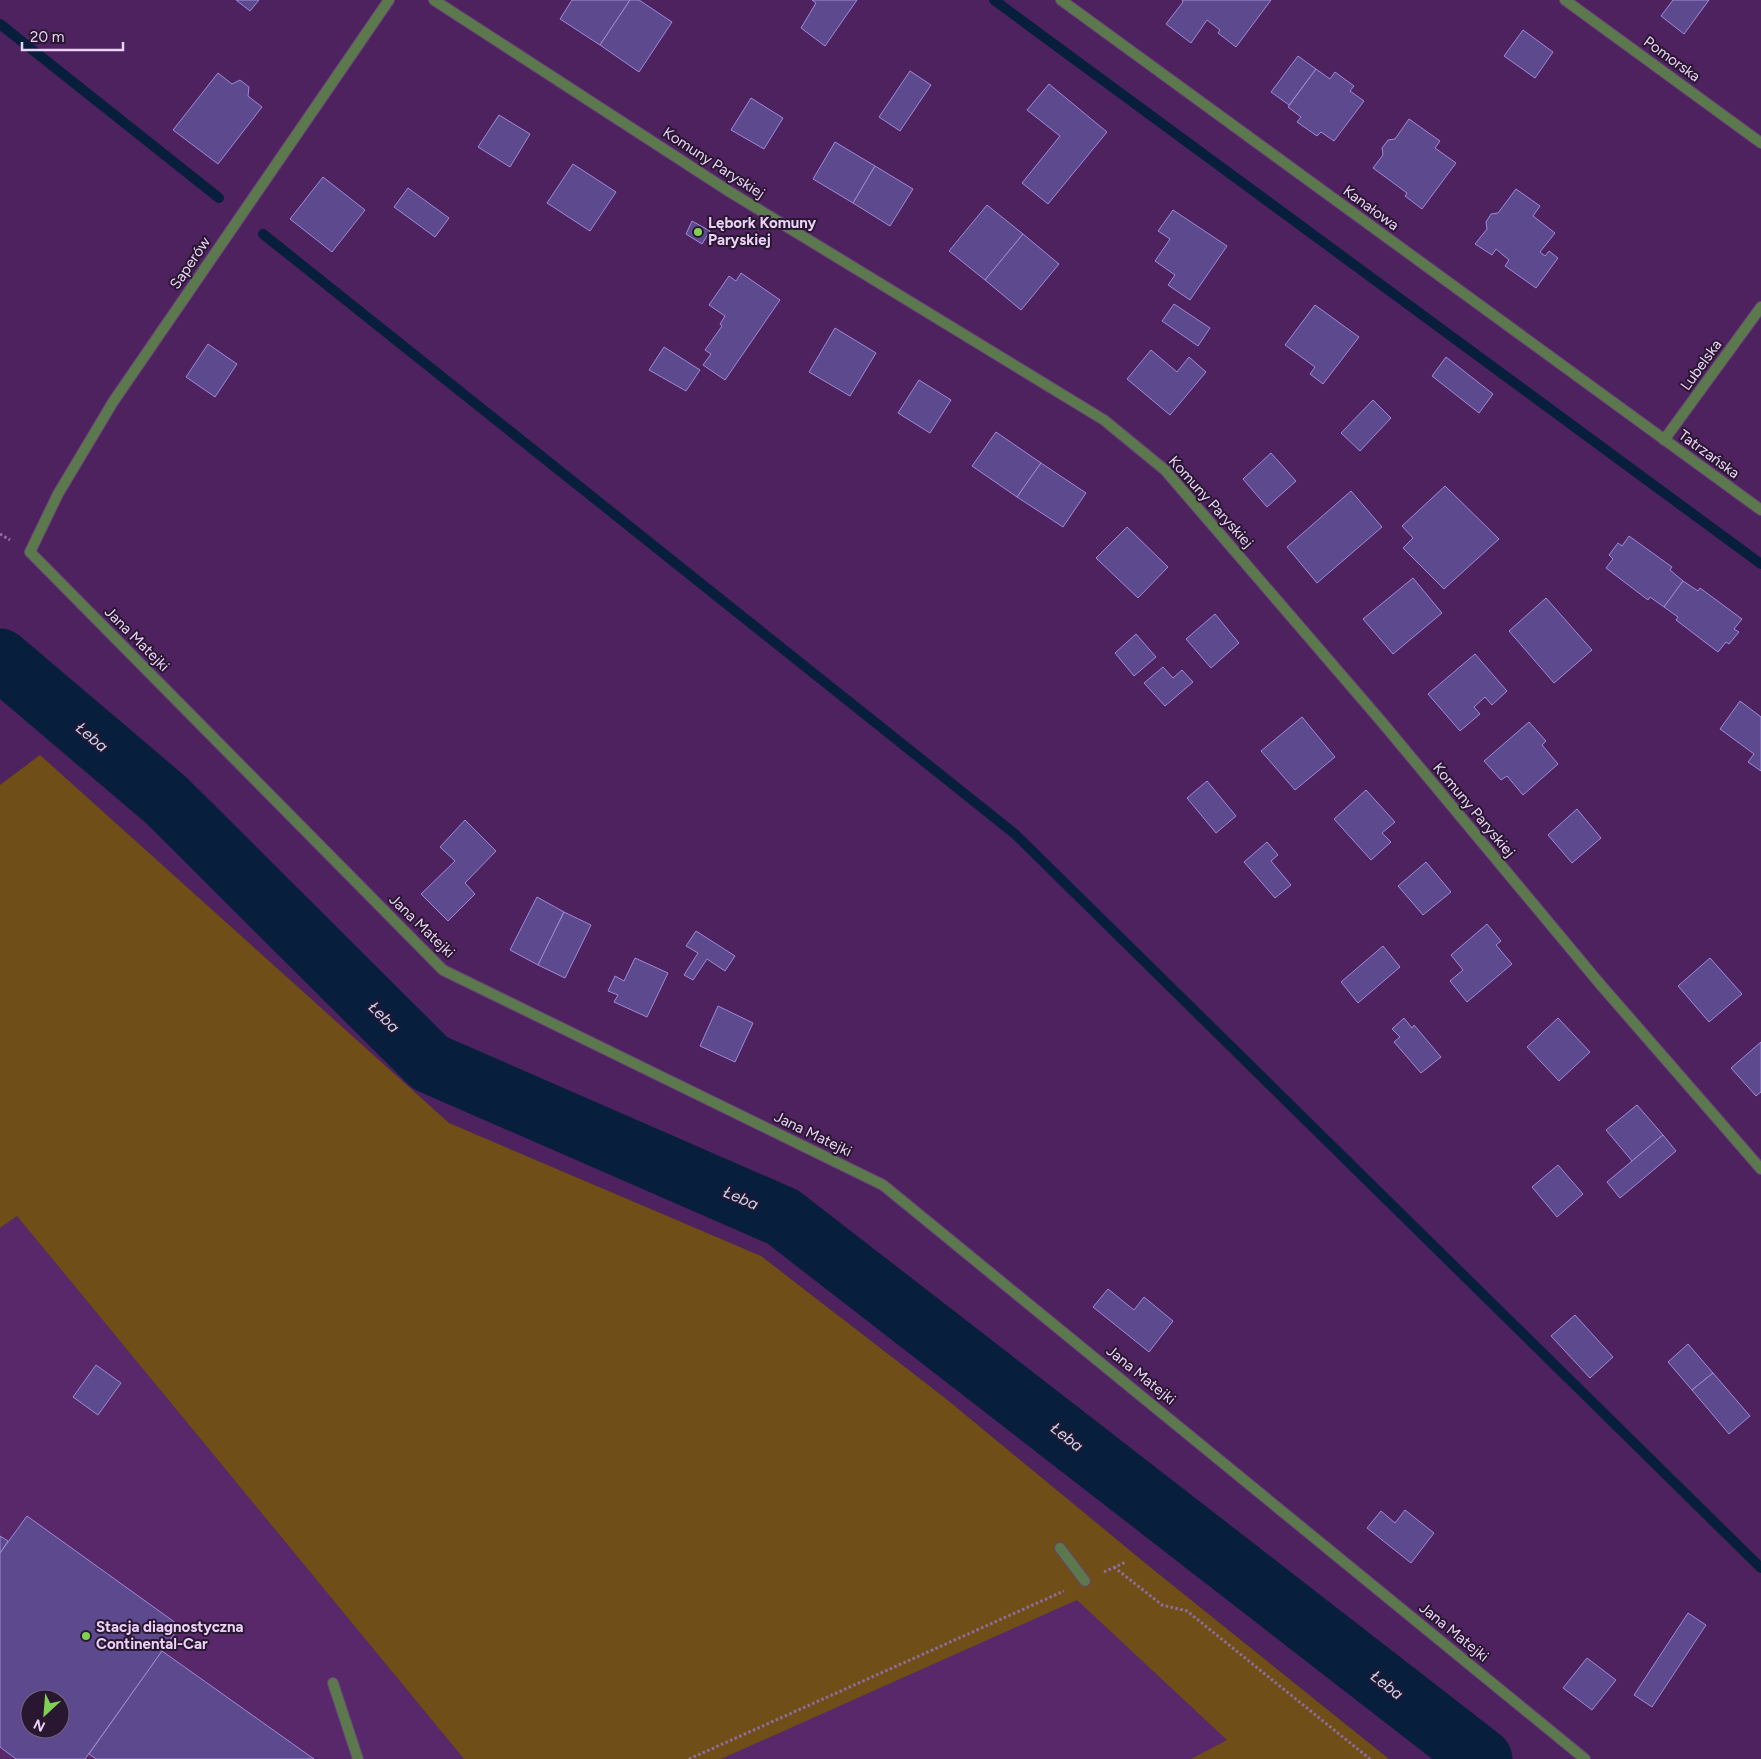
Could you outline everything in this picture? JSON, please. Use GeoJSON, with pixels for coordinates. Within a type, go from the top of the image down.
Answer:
{"type":"FeatureCollection","features":[{"type":"Feature","properties":{"kind":"street","name":"Saperów"},"geometry":{"type":"LineString","coordinates":[[30,552],[58,494],[113,402],[389,0]]}},
{"type":"Feature","properties":{"kind":"street","name":"Komuny Paryskiej"},"geometry":{"type":"LineString","coordinates":[[434,0],[730,192],[1104,420],[1165,470],[1380,721],[1600,984],[1761,1169]]}},
{"type":"Feature","properties":{"kind":"street","name":"Kanałowa"},"geometry":{"type":"LineString","coordinates":[[1061,0],[1664,440]]}},
{"type":"Feature","properties":{"kind":"street","name":"Pomorska"},"geometry":{"type":"LineString","coordinates":[[1565,0],[1761,143]]}},
{"type":"Feature","properties":{"kind":"street","name":"Lubelska"},"geometry":{"type":"LineString","coordinates":[[1664,440],[1761,307]]}},
{"type":"Feature","properties":{"kind":"street","name":"Tatrzańska"},"geometry":{"type":"LineString","coordinates":[[1664,440],[1761,510]]}},
{"type":"Feature","properties":{"kind":"street","name":"Jana Matejki"},"geometry":{"type":"LineString","coordinates":[[30,552],[443,970],[883,1185],[1585,1759]]}},
{"type":"Feature","properties":{"kind":"street"},"geometry":{"type":"LineString","coordinates":[[1060,1548],[1085,1581]]}},
{"type":"Feature","properties":{"kind":"street"},"geometry":{"type":"LineString","coordinates":[[333,1683],[358,1759]]}},
{"type":"Feature","properties":{"kind":"path"},"geometry":{"type":"LineString","coordinates":[[689,1759],[1126,1562]]}},
{"type":"Feature","properties":{"kind":"path"},"geometry":{"type":"LineString","coordinates":[[1114,1568],[1162,1605],[1186,1612],[1370,1759]]}},
{"type":"Feature","properties":{"kind":"shaded area"},"geometry":{"type":"Polygon","coordinates":[[[40,755],[449,1123],[761,1256],[945,1398],[1150,1567],[1389,1759],[1191,1759],[1227,1740],[1077,1600],[721,1759],[464,1759],[17,1216],[0,1228],[0,785],[40,755]]]}},
{"type":"Feature","properties":{"kind":"shaded area"},"geometry":{"type":"Polygon","coordinates":[[[17,1216],[464,1759],[0,1759],[0,1228],[17,1216]]]}},
{"type":"Feature","properties":{"kind":"shaded area"},"geometry":{"type":"Polygon","coordinates":[[[1077,1599],[1228,1740],[1191,1759],[721,1759],[1077,1599]]]}},
{"type":"Feature","properties":{"kind":"building"},"geometry":{"type":"Polygon","coordinates":[[[236,0],[259,0],[250,11],[236,0]]]}},
{"type":"Feature","properties":{"kind":"building"},"geometry":{"type":"Polygon","coordinates":[[[572,0],[630,0],[600,45],[560,19],[572,0]]]}},
{"type":"Feature","properties":{"kind":"building"},"geometry":{"type":"Polygon","coordinates":[[[630,0],[639,0],[672,22],[639,72],[600,45],[630,0]]]}},
{"type":"Feature","properties":{"kind":"building"},"geometry":{"type":"Polygon","coordinates":[[[812,0],[857,0],[825,46],[801,28],[816,3],[812,0]]]}},
{"type":"Feature","properties":{"kind":"building"},"geometry":{"type":"Polygon","coordinates":[[[1182,0],[1271,0],[1236,47],[1218,33],[1220,30],[1207,20],[1191,43],[1166,24],[1183,2],[1182,0]]]}},
{"type":"Feature","properties":{"kind":"building"},"geometry":{"type":"Polygon","coordinates":[[[1673,0],[1709,0],[1684,34],[1661,16],[1673,0]]]}},
{"type":"Feature","properties":{"kind":"building"},"geometry":{"type":"Polygon","coordinates":[[[1523,30],[1553,52],[1535,78],[1504,56],[1523,30]]]}},
{"type":"Feature","properties":{"kind":"building"},"geometry":{"type":"Polygon","coordinates":[[[1298,56],[1316,69],[1289,105],[1271,92],[1298,56]]]}},
{"type":"Feature","properties":{"kind":"building"},"geometry":{"type":"Polygon","coordinates":[[[1316,69],[1330,79],[1335,72],[1354,86],[1350,91],[1364,101],[1334,141],[1321,132],[1317,136],[1297,122],[1301,117],[1288,107],[1316,69]]]}},
{"type":"Feature","properties":{"kind":"building"},"geometry":{"type":"Polygon","coordinates":[[[910,71],[931,85],[900,131],[879,117],[910,71]]]}},
{"type":"Feature","properties":{"kind":"building"},"geometry":{"type":"Polygon","coordinates":[[[218,73],[232,84],[240,80],[249,87],[248,96],[262,107],[218,164],[173,130],[218,73]]]}},
{"type":"Feature","properties":{"kind":"building"},"geometry":{"type":"Polygon","coordinates":[[[1049,84],[1107,132],[1048,204],[1022,183],[1060,136],[1027,110],[1049,84]]]}},
{"type":"Feature","properties":{"kind":"building"},"geometry":{"type":"Polygon","coordinates":[[[751,98],[783,118],[764,149],[731,130],[751,98]]]}},
{"type":"Feature","properties":{"kind":"building"},"geometry":{"type":"Polygon","coordinates":[[[499,115],[530,134],[510,167],[478,147],[499,115]]]}},
{"type":"Feature","properties":{"kind":"building"},"geometry":{"type":"Polygon","coordinates":[[[1409,119],[1440,141],[1435,148],[1456,163],[1422,209],[1405,196],[1407,193],[1373,168],[1383,155],[1382,148],[1388,140],[1395,139],[1409,119]]]}},
{"type":"Feature","properties":{"kind":"building"},"geometry":{"type":"Polygon","coordinates":[[[835,142],[875,166],[853,203],[813,179],[835,142]]]}},
{"type":"Feature","properties":{"kind":"building"},"geometry":{"type":"Polygon","coordinates":[[[573,164],[616,192],[590,231],[547,203],[573,164]]]}},
{"type":"Feature","properties":{"kind":"building"},"geometry":{"type":"Polygon","coordinates":[[[875,166],[913,189],[890,226],[853,203],[875,166]]]}},
{"type":"Feature","properties":{"kind":"building"},"geometry":{"type":"Polygon","coordinates":[[[323,177],[365,210],[332,252],[290,219],[323,177]]]}},
{"type":"Feature","properties":{"kind":"building"},"geometry":{"type":"Polygon","coordinates":[[[408,188],[449,218],[435,237],[394,207],[408,188]]]}},
{"type":"Feature","properties":{"kind":"building"},"geometry":{"type":"Polygon","coordinates":[[[1516,189],[1540,206],[1533,216],[1555,233],[1540,252],[1545,256],[1549,251],[1558,258],[1536,288],[1505,266],[1509,260],[1496,249],[1492,255],[1475,244],[1487,229],[1486,222],[1491,214],[1498,213],[1516,189]]]}},
{"type":"Feature","properties":{"kind":"building"},"geometry":{"type":"Polygon","coordinates":[[[987,205],[1023,234],[985,280],[949,251],[987,205]]]}},
{"type":"Feature","properties":{"kind":"building"},"geometry":{"type":"Polygon","coordinates":[[[1173,210],[1227,246],[1190,300],[1168,285],[1175,275],[1155,261],[1170,239],[1158,231],[1173,210]]]}},
{"type":"Feature","properties":{"kind":"building","name":"Lębork Komuny Paryskiej"},"geometry":{"type":"Polygon","coordinates":[[[692,221],[710,231],[702,244],[686,234],[692,221]]]}},
{"type":"Feature","properties":{"kind":"building"},"geometry":{"type":"Polygon","coordinates":[[[1023,234],[1059,264],[1021,310],[985,280],[1023,234]]]}},
{"type":"Feature","properties":{"kind":"building"},"geometry":{"type":"Polygon","coordinates":[[[741,273],[780,300],[725,380],[703,365],[711,354],[705,350],[722,326],[720,324],[725,316],[709,305],[729,276],[736,281],[741,273]]]}},
{"type":"Feature","properties":{"kind":"building"},"geometry":{"type":"Polygon","coordinates":[[[1174,304],[1210,328],[1198,346],[1162,321],[1174,304]]]}},
{"type":"Feature","properties":{"kind":"building"},"geometry":{"type":"Polygon","coordinates":[[[1315,305],[1359,337],[1323,384],[1310,374],[1315,367],[1285,345],[1315,305]]]}},
{"type":"Feature","properties":{"kind":"building"},"geometry":{"type":"Polygon","coordinates":[[[835,328],[876,353],[850,396],[809,372],[835,328]]]}},
{"type":"Feature","properties":{"kind":"building"},"geometry":{"type":"Polygon","coordinates":[[[208,344],[237,364],[215,397],[186,377],[208,344]]]}},
{"type":"Feature","properties":{"kind":"building"},"geometry":{"type":"Polygon","coordinates":[[[664,347],[700,370],[686,391],[649,370],[664,347]]]}},
{"type":"Feature","properties":{"kind":"building"},"geometry":{"type":"Polygon","coordinates":[[[1151,350],[1177,372],[1189,357],[1206,372],[1170,415],[1127,379],[1151,350]]]}},
{"type":"Feature","properties":{"kind":"building"},"geometry":{"type":"Polygon","coordinates":[[[1446,357],[1493,394],[1479,413],[1432,376],[1446,357]]]}},
{"type":"Feature","properties":{"kind":"building"},"geometry":{"type":"Polygon","coordinates":[[[919,380],[951,400],[930,433],[898,413],[919,380]]]}},
{"type":"Feature","properties":{"kind":"building"},"geometry":{"type":"Polygon","coordinates":[[[1373,400],[1391,418],[1360,451],[1341,433],[1373,400]]]}},
{"type":"Feature","properties":{"kind":"building"},"geometry":{"type":"Polygon","coordinates":[[[996,432],[1041,463],[1017,497],[972,466],[996,432]]]}},
{"type":"Feature","properties":{"kind":"building"},"geometry":{"type":"Polygon","coordinates":[[[1271,453],[1296,481],[1267,507],[1243,479],[1271,453]]]}},
{"type":"Feature","properties":{"kind":"building"},"geometry":{"type":"Polygon","coordinates":[[[1041,463],[1086,493],[1063,527],[1017,497],[1041,463]]]}},
{"type":"Feature","properties":{"kind":"building"},"geometry":{"type":"Polygon","coordinates":[[[1445,486],[1499,539],[1444,589],[1403,548],[1413,538],[1402,526],[1445,486]]]}},
{"type":"Feature","properties":{"kind":"building"},"geometry":{"type":"Polygon","coordinates":[[[1351,491],[1382,527],[1317,583],[1287,547],[1351,491]]]}},
{"type":"Feature","properties":{"kind":"building"},"geometry":{"type":"Polygon","coordinates":[[[1127,527],[1168,567],[1138,598],[1096,558],[1127,527]]]}},
{"type":"Feature","properties":{"kind":"building"},"geometry":{"type":"Polygon","coordinates":[[[1629,536],[1672,567],[1670,570],[1683,581],[1664,607],[1650,597],[1648,600],[1606,568],[1613,559],[1609,555],[1618,543],[1622,546],[1629,536]]]}},
{"type":"Feature","properties":{"kind":"building"},"geometry":{"type":"Polygon","coordinates":[[[1413,578],[1442,613],[1393,654],[1363,619],[1413,578]]]}},
{"type":"Feature","properties":{"kind":"building"},"geometry":{"type":"Polygon","coordinates":[[[1683,581],[1698,591],[1700,588],[1742,619],[1734,629],[1739,632],[1729,644],[1726,642],[1718,652],[1676,620],[1678,617],[1664,607],[1683,581]]]}},
{"type":"Feature","properties":{"kind":"building"},"geometry":{"type":"Polygon","coordinates":[[[1546,598],[1592,650],[1554,683],[1509,631],[1546,598]]]}},
{"type":"Feature","properties":{"kind":"building"},"geometry":{"type":"Polygon","coordinates":[[[1215,614],[1239,643],[1211,668],[1186,639],[1215,614]]]}},
{"type":"Feature","properties":{"kind":"building"},"geometry":{"type":"Polygon","coordinates":[[[1136,634],[1156,657],[1134,676],[1115,653],[1136,634]]]}},
{"type":"Feature","properties":{"kind":"building"},"geometry":{"type":"Polygon","coordinates":[[[1475,654],[1507,691],[1492,705],[1485,697],[1474,707],[1480,714],[1460,731],[1428,694],[1475,654]]]}},
{"type":"Feature","properties":{"kind":"building"},"geometry":{"type":"Polygon","coordinates":[[[1163,667],[1173,678],[1182,670],[1193,682],[1165,706],[1144,683],[1163,667]]]}},
{"type":"Feature","properties":{"kind":"building"},"geometry":{"type":"Polygon","coordinates":[[[1740,701],[1761,717],[1761,771],[1748,762],[1754,754],[1720,729],[1740,701]]]}},
{"type":"Feature","properties":{"kind":"building"},"geometry":{"type":"Polygon","coordinates":[[[1302,717],[1335,757],[1295,790],[1261,751],[1302,717]]]}},
{"type":"Feature","properties":{"kind":"building"},"geometry":{"type":"Polygon","coordinates":[[[1529,722],[1546,741],[1542,745],[1558,764],[1523,795],[1507,776],[1501,780],[1484,761],[1529,722]]]}},
{"type":"Feature","properties":{"kind":"building"},"geometry":{"type":"Polygon","coordinates":[[[1207,781],[1236,816],[1216,833],[1187,798],[1207,781]]]}},
{"type":"Feature","properties":{"kind":"building"},"geometry":{"type":"Polygon","coordinates":[[[1366,790],[1395,822],[1382,833],[1391,842],[1371,860],[1334,819],[1366,790]]]}},
{"type":"Feature","properties":{"kind":"building"},"geometry":{"type":"Polygon","coordinates":[[[1577,809],[1601,838],[1572,863],[1548,835],[1577,809]]]}},
{"type":"Feature","properties":{"kind":"building"},"geometry":{"type":"Polygon","coordinates":[[[465,820],[496,851],[465,883],[475,894],[448,921],[421,894],[455,861],[440,847],[465,820]]]}},
{"type":"Feature","properties":{"kind":"building"},"geometry":{"type":"Polygon","coordinates":[[[1267,842],[1278,855],[1271,861],[1291,885],[1275,898],[1244,862],[1267,842]]]}},
{"type":"Feature","properties":{"kind":"building"},"geometry":{"type":"Polygon","coordinates":[[[1426,862],[1451,892],[1423,915],[1398,886],[1426,862]]]}},
{"type":"Feature","properties":{"kind":"building"},"geometry":{"type":"Polygon","coordinates":[[[537,897],[564,912],[538,965],[510,950],[537,897]]]}},
{"type":"Feature","properties":{"kind":"building"},"geometry":{"type":"Polygon","coordinates":[[[564,912],[591,925],[565,978],[538,965],[564,912]]]}},
{"type":"Feature","properties":{"kind":"building"},"geometry":{"type":"Polygon","coordinates":[[[1487,924],[1501,941],[1496,945],[1512,964],[1467,1002],[1450,981],[1463,970],[1451,955],[1487,924]]]}},
{"type":"Feature","properties":{"kind":"building"},"geometry":{"type":"Polygon","coordinates":[[[696,931],[735,956],[725,971],[707,959],[693,980],[684,975],[698,953],[686,946],[696,931]]]}},
{"type":"Feature","properties":{"kind":"building"},"geometry":{"type":"Polygon","coordinates":[[[1383,946],[1400,967],[1358,1003],[1341,982],[1383,946]]]}},
{"type":"Feature","properties":{"kind":"building"},"geometry":{"type":"Polygon","coordinates":[[[635,958],[668,973],[647,1017],[614,1002],[618,995],[608,991],[615,976],[624,981],[635,958]]]}},
{"type":"Feature","properties":{"kind":"building"},"geometry":{"type":"Polygon","coordinates":[[[1710,958],[1742,994],[1709,1022],[1678,986],[1710,958]]]}},
{"type":"Feature","properties":{"kind":"building"},"geometry":{"type":"Polygon","coordinates":[[[718,1006],[753,1023],[735,1062],[700,1046],[718,1006]]]}},
{"type":"Feature","properties":{"kind":"building"},"geometry":{"type":"Polygon","coordinates":[[[1404,1018],[1412,1028],[1414,1025],[1441,1057],[1421,1073],[1394,1042],[1400,1037],[1392,1029],[1404,1018]]]}},
{"type":"Feature","properties":{"kind":"building"},"geometry":{"type":"Polygon","coordinates":[[[1558,1018],[1590,1052],[1559,1081],[1527,1047],[1558,1018]]]}},
{"type":"Feature","properties":{"kind":"building"},"geometry":{"type":"Polygon","coordinates":[[[1761,1042],[1761,1092],[1756,1096],[1731,1068],[1761,1042]]]}},
{"type":"Feature","properties":{"kind":"building"},"geometry":{"type":"Polygon","coordinates":[[[1637,1105],[1663,1135],[1632,1161],[1606,1130],[1637,1105]]]}},
{"type":"Feature","properties":{"kind":"building"},"geometry":{"type":"Polygon","coordinates":[[[1663,1135],[1676,1151],[1620,1198],[1607,1182],[1663,1135]]]}},
{"type":"Feature","properties":{"kind":"building"},"geometry":{"type":"Polygon","coordinates":[[[1558,1165],[1583,1194],[1557,1217],[1532,1187],[1558,1165]]]}},
{"type":"Feature","properties":{"kind":"building"},"geometry":{"type":"Polygon","coordinates":[[[1108,1289],[1134,1310],[1144,1297],[1173,1321],[1149,1352],[1093,1307],[1108,1289]]]}},
{"type":"Feature","properties":{"kind":"building"},"geometry":{"type":"Polygon","coordinates":[[[1575,1315],[1613,1357],[1590,1378],[1551,1336],[1575,1315]]]}},
{"type":"Feature","properties":{"kind":"building"},"geometry":{"type":"Polygon","coordinates":[[[1688,1344],[1713,1373],[1692,1390],[1668,1362],[1688,1344]]]}},
{"type":"Feature","properties":{"kind":"building"},"geometry":{"type":"Polygon","coordinates":[[[96,1365],[121,1383],[98,1415],[73,1397],[96,1365]]]}},
{"type":"Feature","properties":{"kind":"building"},"geometry":{"type":"Polygon","coordinates":[[[1713,1373],[1750,1416],[1729,1434],[1692,1390],[1713,1373]]]}},
{"type":"Feature","properties":{"kind":"building"},"geometry":{"type":"Polygon","coordinates":[[[1405,1510],[1434,1533],[1411,1563],[1367,1528],[1381,1511],[1395,1523],[1405,1510]]]}},
{"type":"Feature","properties":{"kind":"building","name":"Stacja diagnostyczna Continental-Car"},"geometry":{"type":"Polygon","coordinates":[[[27,1516],[180,1626],[85,1759],[16,1759],[0,1747],[0,1553],[27,1516]]]}},
{"type":"Feature","properties":{"kind":"building"},"geometry":{"type":"Polygon","coordinates":[[[0,1536],[8,1541],[0,1553],[0,1536]]]}},
{"type":"Feature","properties":{"kind":"building"},"geometry":{"type":"Polygon","coordinates":[[[1688,1613],[1706,1625],[1652,1707],[1634,1695],[1688,1613]]]}},
{"type":"Feature","properties":{"kind":"building"},"geometry":{"type":"Polygon","coordinates":[[[162,1651],[314,1759],[96,1759],[89,1754],[162,1651]]]}},
{"type":"Feature","properties":{"kind":"building"},"geometry":{"type":"Polygon","coordinates":[[[1587,1658],[1616,1680],[1592,1710],[1563,1688],[1587,1658]]]}},
{"type":"Feature","properties":{"kind":"waterway"},"geometry":{"type":"LineString","coordinates":[[994,0],[1761,564]]}},
{"type":"Feature","properties":{"kind":"waterway"},"geometry":{"type":"LineString","coordinates":[[0,24],[219,198]]}},
{"type":"Feature","properties":{"kind":"waterway"},"geometry":{"type":"LineString","coordinates":[[263,234],[1015,834],[1761,1568]]}},
{"type":"Feature","properties":{"kind":"waterway","name":"Łeba"},"geometry":{"type":"LineString","coordinates":[[0,659],[166,800],[430,1063],[783,1217],[1482,1759]]}},
{"type":"Feature","properties":{"kind":"place","name":"Lębork Komuny Paryskiej"},"geometry":{"type":"Point","coordinates":[698,232]}},
{"type":"Feature","properties":{"kind":"place","name":"Stacja diagnostyczna Continental-Car"},"geometry":{"type":"Point","coordinates":[86,1636]}}]}
